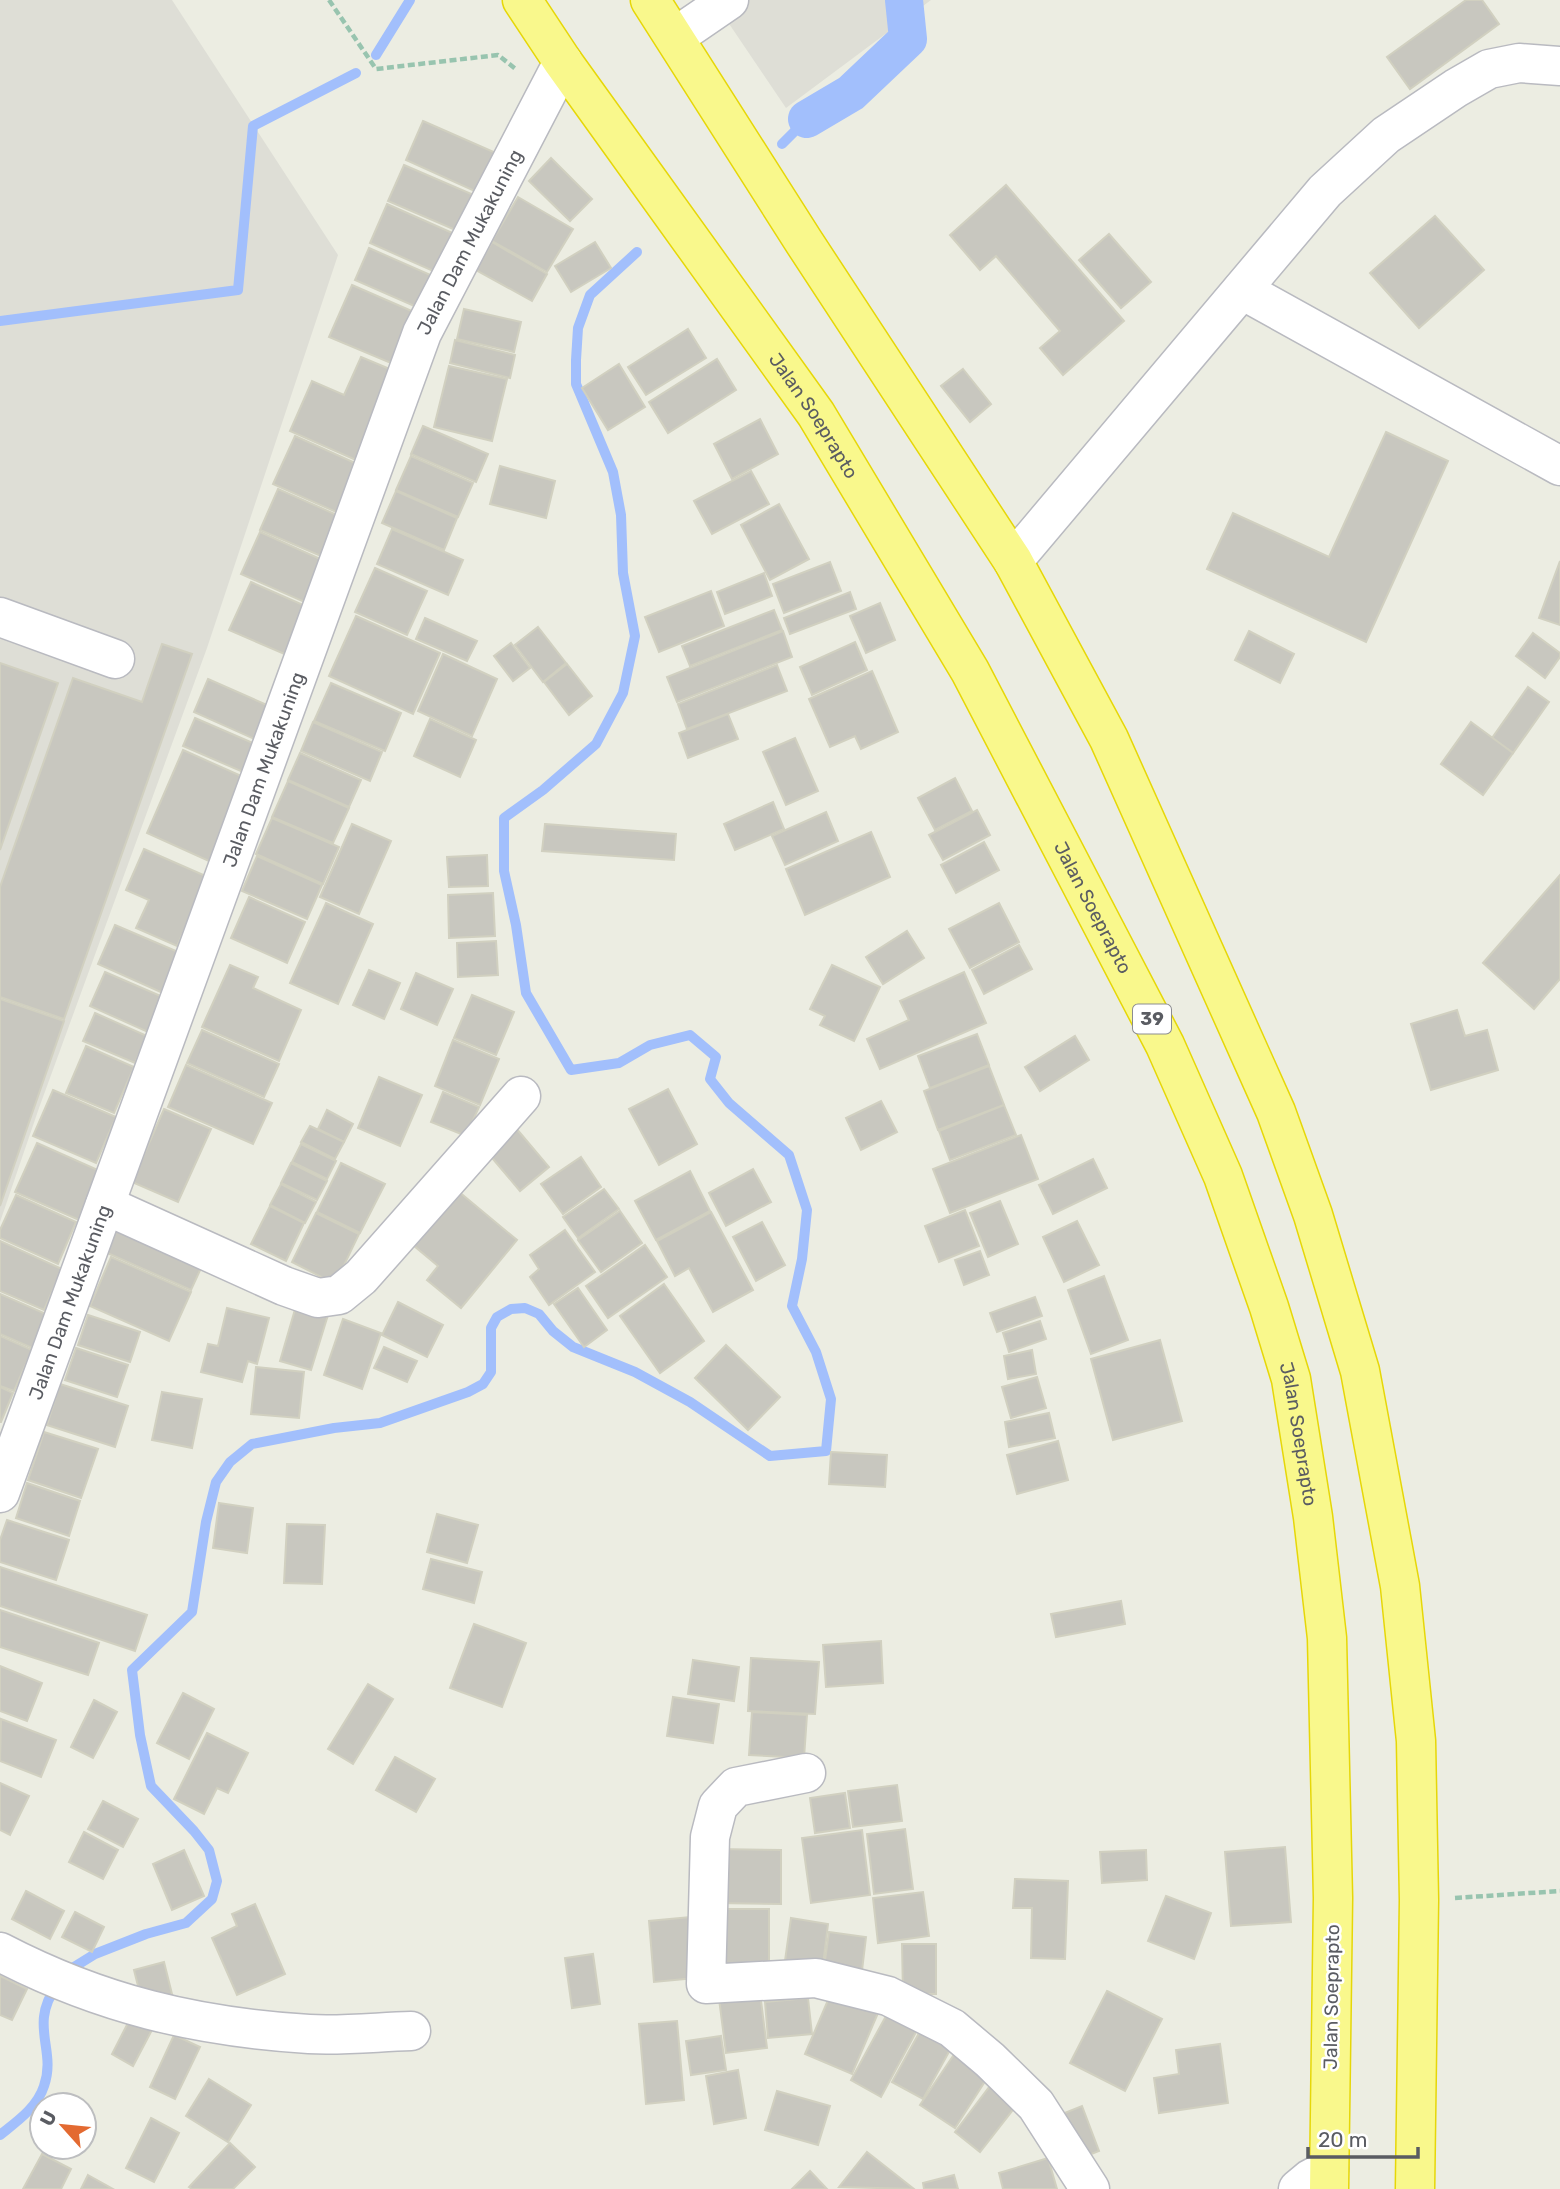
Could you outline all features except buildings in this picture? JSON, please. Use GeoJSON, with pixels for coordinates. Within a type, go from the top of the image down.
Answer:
{"type":"FeatureCollection","features":[{"type":"Feature","properties":{"kind":"highway","name":"Jalan Soeprapto"},"geometry":{"type":"LineString","coordinates":[[522,0],[555,78],[816,414],[963,659],[1165,1045],[1223,1176],[1291,1379],[1313,1517],[1325,1624],[1333,1898],[1319,2182]]}},
{"type":"Feature","properties":{"kind":"highway"},"geometry":{"type":"LineString","coordinates":[[650,0],[804,242],[1013,561],[1109,739],[1276,1112],[1313,1215],[1360,1371],[1400,1586],[1416,1741],[1419,1900],[1415,2189]]}},
{"type":"Feature","properties":{"kind":"street"},"geometry":{"type":"LineString","coordinates":[[675,37],[729,0]]}},
{"type":"Feature","properties":{"kind":"street"},"geometry":{"type":"LineString","coordinates":[[1013,561],[1325,191],[1386,135],[1489,69],[1519,63],[1560,66]]}},
{"type":"Feature","properties":{"kind":"street","name":"Jalan Dam Mukakuning"},"geometry":{"type":"LineString","coordinates":[[0,1493],[422,333],[555,78]]}},
{"type":"Feature","properties":{"kind":"street"},"geometry":{"type":"LineString","coordinates":[[1242,290],[1560,466]]}},
{"type":"Feature","properties":{"kind":"street"},"geometry":{"type":"LineString","coordinates":[[0,617],[115,659]]}},
{"type":"Feature","properties":{"kind":"street"},"geometry":{"type":"LineString","coordinates":[[105,1205],[284,1286],[318,1298],[339,1295],[361,1277],[521,1096]]}},
{"type":"Feature","properties":{"kind":"street"},"geometry":{"type":"LineString","coordinates":[[806,1773],[736,1787],[718,1806],[710,1837],[706,1984],[816,1978],[888,1996],[952,2028],[1036,2105],[1090,2189]]}},
{"type":"Feature","properties":{"kind":"street"},"geometry":{"type":"LineString","coordinates":[[0,1952],[44,1975],[91,1993],[168,2016],[310,2034],[411,2031]]}},
{"type":"Feature","properties":{"kind":"path"},"geometry":{"type":"LineString","coordinates":[[329,0],[376,69],[498,55],[555,78]]}},
{"type":"Feature","properties":{"kind":"path"},"geometry":{"type":"LineString","coordinates":[[1419,1900],[1560,1891]]}},
{"type":"Feature","properties":{"kind":"shaded area"},"geometry":{"type":"Polygon","coordinates":[[[0,0],[172,0],[338,255],[207,648],[0,1222],[0,0]]]}},
{"type":"Feature","properties":{"kind":"shaded area"},"geometry":{"type":"Polygon","coordinates":[[[713,0],[931,0],[786,108],[713,0]]]}},
{"type":"Feature","properties":{"kind":"waterway"},"geometry":{"type":"LineString","coordinates":[[376,55],[410,0]]}},
{"type":"Feature","properties":{"kind":"waterway"},"geometry":{"type":"LineString","coordinates":[[807,119],[851,93],[908,39],[904,0]]}},
{"type":"Feature","properties":{"kind":"waterway"},"geometry":{"type":"LineString","coordinates":[[0,321],[238,290],[253,126],[356,73]]}},
{"type":"Feature","properties":{"kind":"waterway"},"geometry":{"type":"LineString","coordinates":[[782,144],[807,119]]}},
{"type":"Feature","properties":{"kind":"waterway"},"geometry":{"type":"LineString","coordinates":[[66,1972],[95,1954],[146,1934],[186,1923],[212,1899],[217,1881],[209,1850],[151,1786],[140,1735],[132,1670],[192,1612],[206,1522],[216,1482],[230,1462],[252,1444],[334,1428],[380,1423],[468,1392],[483,1384],[491,1372],[491,1328],[497,1317],[511,1309],[525,1308],[539,1314],[553,1331],[573,1347],[635,1372],[690,1402],[770,1456],[826,1451],[831,1399],[816,1352],[792,1306],[802,1259],[807,1210],[789,1155],[729,1103],[710,1079],[716,1057],[690,1035],[650,1045],[619,1063],[571,1070],[526,993],[516,925],[504,871],[504,818],[543,790],[596,744],[623,693],[635,636],[623,573],[621,515],[613,472],[576,384],[576,360],[578,328],[590,295],[637,252]]}},
{"type":"Feature","properties":{"kind":"waterway"},"geometry":{"type":"LineString","coordinates":[[0,2135],[19,2120],[41,2094],[47,2073],[45,2013],[57,1985]]}}]}
